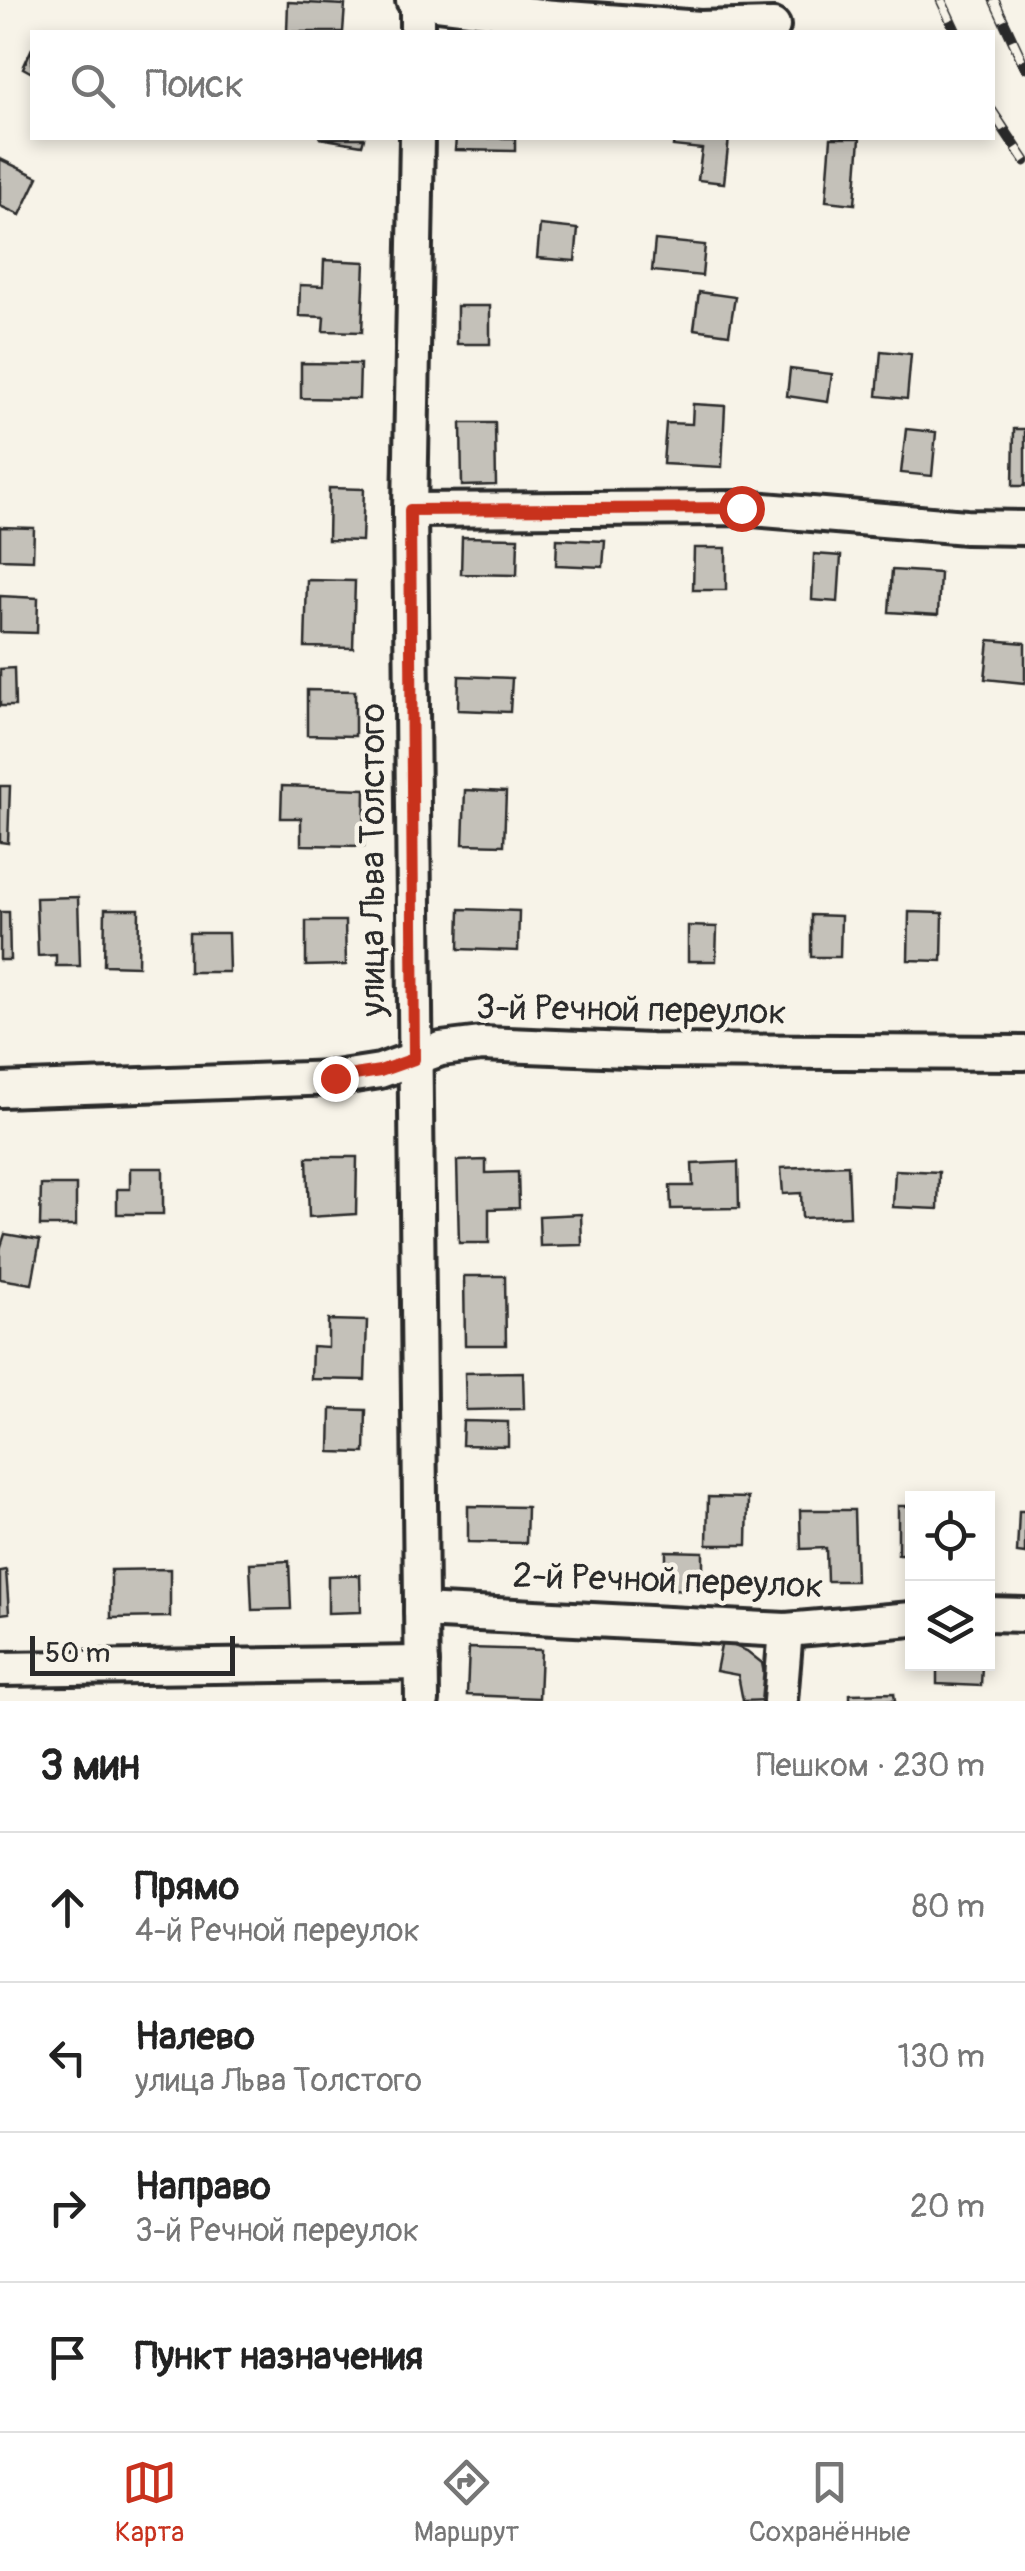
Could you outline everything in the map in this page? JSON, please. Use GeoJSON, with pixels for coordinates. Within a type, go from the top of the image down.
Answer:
{"type":"FeatureCollection","features":[{"type":"Feature","properties":{"kind":"street"},"geometry":{"type":"LineString","coordinates":[[417,9],[700,28],[773,26]]}},
{"type":"Feature","properties":{"kind":"street","name":"улица Льва Толстого"},"geometry":{"type":"LineString","coordinates":[[417,140],[410,510],[422,1701]]}},
{"type":"Feature","properties":{"kind":"street"},"geometry":{"type":"LineString","coordinates":[[410,510],[741,508],[966,527],[1025,528]]}},
{"type":"Feature","properties":{"kind":"street","name":"3-й Речной переулок"},"geometry":{"type":"LineString","coordinates":[[0,1090],[335,1078],[380,1071],[441,1049],[482,1044],[651,1051],[1025,1053]]}},
{"type":"Feature","properties":{"kind":"street","name":"2-й Речной переулок"},"geometry":{"type":"LineString","coordinates":[[421,1610],[786,1630],[905,1620]]}},
{"type":"Feature","properties":{"kind":"street"},"geometry":{"type":"LineString","coordinates":[[995,1614],[1025,1615]]}},
{"type":"Feature","properties":{"kind":"street"},"geometry":{"type":"LineString","coordinates":[[780,1701],[786,1630]]}},
{"type":"Feature","properties":{"kind":"street"},"geometry":{"type":"LineString","coordinates":[[0,1669],[422,1663]]}},
{"type":"Feature","properties":{"kind":"building"},"geometry":{"type":"Polygon","coordinates":[[[288,2],[345,5],[343,30],[287,30],[288,2]]]}},
{"type":"Feature","properties":{"kind":"building"},"geometry":{"type":"Polygon","coordinates":[[[30,52],[30,72],[23,68],[30,52]]]}},
{"type":"Feature","properties":{"kind":"building"},"geometry":{"type":"Polygon","coordinates":[[[331,140],[363,140],[362,145],[331,140]]]}},
{"type":"Feature","properties":{"kind":"building"},"geometry":{"type":"Polygon","coordinates":[[[456,140],[515,140],[515,151],[455,150],[456,140]]]}},
{"type":"Feature","properties":{"kind":"building"},"geometry":{"type":"Polygon","coordinates":[[[674,140],[729,140],[724,183],[698,180],[702,149],[673,146],[674,140]]]}},
{"type":"Feature","properties":{"kind":"building"},"geometry":{"type":"Polygon","coordinates":[[[831,140],[860,140],[855,204],[826,201],[831,140]]]}},
{"type":"Feature","properties":{"kind":"building"},"geometry":{"type":"Polygon","coordinates":[[[0,159],[38,177],[20,215],[0,206],[0,159]]]}},
{"type":"Feature","properties":{"kind":"building"},"geometry":{"type":"Polygon","coordinates":[[[540,225],[578,229],[575,261],[537,258],[540,225]]]}},
{"type":"Feature","properties":{"kind":"building"},"geometry":{"type":"Polygon","coordinates":[[[655,240],[705,245],[702,276],[652,271],[655,240]]]}},
{"type":"Feature","properties":{"kind":"building"},"geometry":{"type":"Polygon","coordinates":[[[324,260],[365,262],[362,332],[323,331],[324,317],[299,316],[300,285],[323,286],[324,260]]]}},
{"type":"Feature","properties":{"kind":"building"},"geometry":{"type":"Polygon","coordinates":[[[699,292],[735,297],[729,334],[694,329],[699,292]]]}},
{"type":"Feature","properties":{"kind":"building"},"geometry":{"type":"Polygon","coordinates":[[[457,306],[490,306],[490,344],[457,344],[457,306]]]}},
{"type":"Feature","properties":{"kind":"building"},"geometry":{"type":"Polygon","coordinates":[[[881,351],[911,354],[907,399],[877,396],[881,351]]]}},
{"type":"Feature","properties":{"kind":"building"},"geometry":{"type":"Polygon","coordinates":[[[301,363],[360,364],[359,399],[301,398],[301,363]]]}},
{"type":"Feature","properties":{"kind":"building"},"geometry":{"type":"Polygon","coordinates":[[[790,369],[832,374],[828,402],[787,396],[790,369]]]}},
{"type":"Feature","properties":{"kind":"building"},"geometry":{"type":"Polygon","coordinates":[[[693,404],[725,406],[722,467],[663,464],[666,423],[692,424],[693,404]]]}},
{"type":"Feature","properties":{"kind":"building"},"geometry":{"type":"Polygon","coordinates":[[[461,423],[495,423],[496,485],[462,486],[461,423]]]}},
{"type":"Feature","properties":{"kind":"building"},"geometry":{"type":"Polygon","coordinates":[[[906,429],[936,432],[932,476],[901,473],[906,429]]]}},
{"type":"Feature","properties":{"kind":"building"},"geometry":{"type":"Polygon","coordinates":[[[1014,429],[1025,429],[1025,486],[1013,486],[1014,429]]]}},
{"type":"Feature","properties":{"kind":"building"},"geometry":{"type":"Polygon","coordinates":[[[329,488],[364,489],[362,541],[328,540],[329,488]]]}},
{"type":"Feature","properties":{"kind":"building"},"geometry":{"type":"Polygon","coordinates":[[[0,527],[34,528],[33,560],[0,559],[0,527]]]}},
{"type":"Feature","properties":{"kind":"building"},"geometry":{"type":"Polygon","coordinates":[[[462,537],[518,538],[517,575],[461,574],[462,537]]]}},
{"type":"Feature","properties":{"kind":"building"},"geometry":{"type":"Polygon","coordinates":[[[557,539],[605,541],[603,567],[556,565],[557,539]]]}},
{"type":"Feature","properties":{"kind":"building"},"geometry":{"type":"Polygon","coordinates":[[[694,548],[726,548],[726,590],[693,590],[694,548]]]}},
{"type":"Feature","properties":{"kind":"building"},"geometry":{"type":"Polygon","coordinates":[[[814,554],[841,556],[838,602],[812,600],[814,554]]]}},
{"type":"Feature","properties":{"kind":"building"},"geometry":{"type":"Polygon","coordinates":[[[892,570],[940,573],[938,615],[889,612],[892,570]]]}},
{"type":"Feature","properties":{"kind":"building"},"geometry":{"type":"Polygon","coordinates":[[[307,580],[355,581],[353,648],[305,647],[307,580]]]}},
{"type":"Feature","properties":{"kind":"building"},"geometry":{"type":"Polygon","coordinates":[[[0,596],[38,598],[37,633],[0,632],[0,596]]]}},
{"type":"Feature","properties":{"kind":"building"},"geometry":{"type":"Polygon","coordinates":[[[989,640],[1025,643],[1025,683],[985,679],[989,640]]]}},
{"type":"Feature","properties":{"kind":"building"},"geometry":{"type":"Polygon","coordinates":[[[14,668],[15,706],[0,706],[0,669],[14,668]]]}},
{"type":"Feature","properties":{"kind":"building"},"geometry":{"type":"Polygon","coordinates":[[[459,676],[512,678],[510,712],[458,710],[459,676]]]}},
{"type":"Feature","properties":{"kind":"building"},"geometry":{"type":"Polygon","coordinates":[[[307,690],[355,691],[355,736],[307,735],[307,690]]]}},
{"type":"Feature","properties":{"kind":"building"},"geometry":{"type":"Polygon","coordinates":[[[0,786],[10,786],[8,843],[0,842],[0,786]]]}},
{"type":"Feature","properties":{"kind":"building"},"geometry":{"type":"Polygon","coordinates":[[[282,786],[365,789],[364,846],[301,845],[301,818],[281,818],[282,786]]]}},
{"type":"Feature","properties":{"kind":"building"},"geometry":{"type":"Polygon","coordinates":[[[465,790],[506,792],[504,845],[463,844],[465,790]]]}},
{"type":"Feature","properties":{"kind":"building"},"geometry":{"type":"Polygon","coordinates":[[[78,897],[80,966],[56,966],[56,955],[38,956],[36,898],[78,897]]]}},
{"type":"Feature","properties":{"kind":"building"},"geometry":{"type":"Polygon","coordinates":[[[105,909],[139,909],[138,966],[104,965],[105,909]]]}},
{"type":"Feature","properties":{"kind":"building"},"geometry":{"type":"Polygon","coordinates":[[[460,909],[519,911],[518,951],[459,949],[460,909]]]}},
{"type":"Feature","properties":{"kind":"building"},"geometry":{"type":"Polygon","coordinates":[[[0,912],[9,912],[10,960],[0,960],[0,912]]]}},
{"type":"Feature","properties":{"kind":"building"},"geometry":{"type":"Polygon","coordinates":[[[909,912],[943,913],[942,961],[908,960],[909,912]]]}},
{"type":"Feature","properties":{"kind":"building"},"geometry":{"type":"Polygon","coordinates":[[[811,915],[841,916],[840,957],[811,957],[811,915]]]}},
{"type":"Feature","properties":{"kind":"building"},"geometry":{"type":"Polygon","coordinates":[[[306,921],[345,921],[346,965],[306,966],[306,921]]]}},
{"type":"Feature","properties":{"kind":"building"},"geometry":{"type":"Polygon","coordinates":[[[688,926],[717,927],[716,961],[688,961],[688,926]]]}},
{"type":"Feature","properties":{"kind":"building"},"geometry":{"type":"Polygon","coordinates":[[[189,933],[228,933],[229,972],[189,972],[189,933]]]}},
{"type":"Feature","properties":{"kind":"building"},"geometry":{"type":"Polygon","coordinates":[[[307,1157],[357,1157],[356,1214],[309,1217],[307,1157]]]}},
{"type":"Feature","properties":{"kind":"building"},"geometry":{"type":"Polygon","coordinates":[[[486,1160],[486,1173],[518,1172],[519,1208],[489,1209],[489,1243],[459,1243],[457,1161],[486,1160]]]}},
{"type":"Feature","properties":{"kind":"building"},"geometry":{"type":"Polygon","coordinates":[[[738,1162],[739,1208],[671,1209],[670,1186],[693,1186],[692,1164],[738,1162]]]}},
{"type":"Feature","properties":{"kind":"building"},"geometry":{"type":"Polygon","coordinates":[[[848,1165],[850,1216],[802,1218],[801,1193],[783,1194],[781,1168],[848,1165]]]}},
{"type":"Feature","properties":{"kind":"building"},"geometry":{"type":"Polygon","coordinates":[[[130,1168],[163,1168],[163,1214],[117,1214],[117,1189],[130,1189],[130,1168]]]}},
{"type":"Feature","properties":{"kind":"building"},"geometry":{"type":"Polygon","coordinates":[[[895,1170],[939,1172],[938,1209],[893,1207],[895,1170]]]}},
{"type":"Feature","properties":{"kind":"building"},"geometry":{"type":"Polygon","coordinates":[[[41,1185],[76,1185],[76,1226],[40,1226],[41,1185]]]}},
{"type":"Feature","properties":{"kind":"building"},"geometry":{"type":"Polygon","coordinates":[[[581,1214],[582,1245],[540,1246],[539,1216],[581,1214]]]}},
{"type":"Feature","properties":{"kind":"building"},"geometry":{"type":"Polygon","coordinates":[[[5,1234],[40,1240],[32,1284],[0,1279],[0,1249],[5,1234]]]}},
{"type":"Feature","properties":{"kind":"building"},"geometry":{"type":"Polygon","coordinates":[[[464,1276],[505,1276],[506,1345],[465,1345],[464,1276]]]}},
{"type":"Feature","properties":{"kind":"building"},"geometry":{"type":"Polygon","coordinates":[[[328,1320],[367,1321],[365,1380],[311,1379],[312,1346],[328,1347],[328,1320]]]}},
{"type":"Feature","properties":{"kind":"building"},"geometry":{"type":"Polygon","coordinates":[[[523,1372],[524,1409],[466,1410],[465,1373],[523,1372]]]}},
{"type":"Feature","properties":{"kind":"building"},"geometry":{"type":"Polygon","coordinates":[[[331,1409],[366,1410],[365,1453],[330,1452],[331,1409]]]}},
{"type":"Feature","properties":{"kind":"building"},"geometry":{"type":"Polygon","coordinates":[[[463,1421],[508,1422],[508,1446],[462,1445],[463,1421]]]}},
{"type":"Feature","properties":{"kind":"building"},"geometry":{"type":"Polygon","coordinates":[[[708,1497],[748,1498],[747,1545],[707,1545],[708,1497]]]}},
{"type":"Feature","properties":{"kind":"building"},"geometry":{"type":"Polygon","coordinates":[[[468,1506],[527,1507],[526,1543],[468,1542],[468,1506]]]}},
{"type":"Feature","properties":{"kind":"building"},"geometry":{"type":"Polygon","coordinates":[[[898,1506],[905,1506],[905,1554],[898,1554],[898,1506]]]}},
{"type":"Feature","properties":{"kind":"building"},"geometry":{"type":"Polygon","coordinates":[[[800,1510],[854,1510],[856,1581],[827,1581],[826,1548],[801,1549],[800,1510]]]}},
{"type":"Feature","properties":{"kind":"building"},"geometry":{"type":"Polygon","coordinates":[[[1019,1511],[1025,1511],[1025,1554],[1017,1553],[1019,1511]]]}},
{"type":"Feature","properties":{"kind":"building"},"geometry":{"type":"Polygon","coordinates":[[[666,1551],[703,1552],[703,1590],[666,1589],[666,1551]]]}},
{"type":"Feature","properties":{"kind":"building"},"geometry":{"type":"Polygon","coordinates":[[[289,1561],[291,1609],[252,1610],[250,1563],[289,1561]]]}},
{"type":"Feature","properties":{"kind":"building"},"geometry":{"type":"Polygon","coordinates":[[[170,1569],[170,1617],[111,1618],[111,1570],[170,1569]]]}},
{"type":"Feature","properties":{"kind":"building"},"geometry":{"type":"Polygon","coordinates":[[[6,1570],[9,1613],[0,1614],[0,1571],[6,1570]]]}},
{"type":"Feature","properties":{"kind":"building"},"geometry":{"type":"Polygon","coordinates":[[[360,1575],[361,1612],[328,1613],[328,1576],[360,1575]]]}},
{"type":"Feature","properties":{"kind":"building"},"geometry":{"type":"Polygon","coordinates":[[[722,1641],[747,1651],[762,1663],[769,1700],[743,1701],[738,1675],[716,1671],[722,1641]]]}},
{"type":"Feature","properties":{"kind":"building"},"geometry":{"type":"Polygon","coordinates":[[[469,1648],[541,1650],[539,1698],[467,1695],[469,1648]]]}},
{"type":"Feature","properties":{"kind":"building"},"geometry":{"type":"Polygon","coordinates":[[[937,1671],[982,1671],[981,1686],[937,1684],[937,1671]]]}},
{"type":"Feature","properties":{"kind":"building"},"geometry":{"type":"Polygon","coordinates":[[[894,1693],[895,1701],[850,1701],[850,1694],[894,1693]]]}},
{"type":"Feature","properties":{"kind":"railway"},"geometry":{"type":"LineString","coordinates":[[941,0],[955,30]]}},
{"type":"Feature","properties":{"kind":"railway"},"geometry":{"type":"LineString","coordinates":[[994,0],[1025,67]]}},
{"type":"Feature","properties":{"kind":"railway"},"geometry":{"type":"LineString","coordinates":[[995,116],[1025,161]]}},
{"type":"Feature","properties":{"kind":"route"},"geometry":{"type":"LineString","coordinates":[[335,1078],[380,1071],[414,1059],[410,510],[741,508]]}}]}
